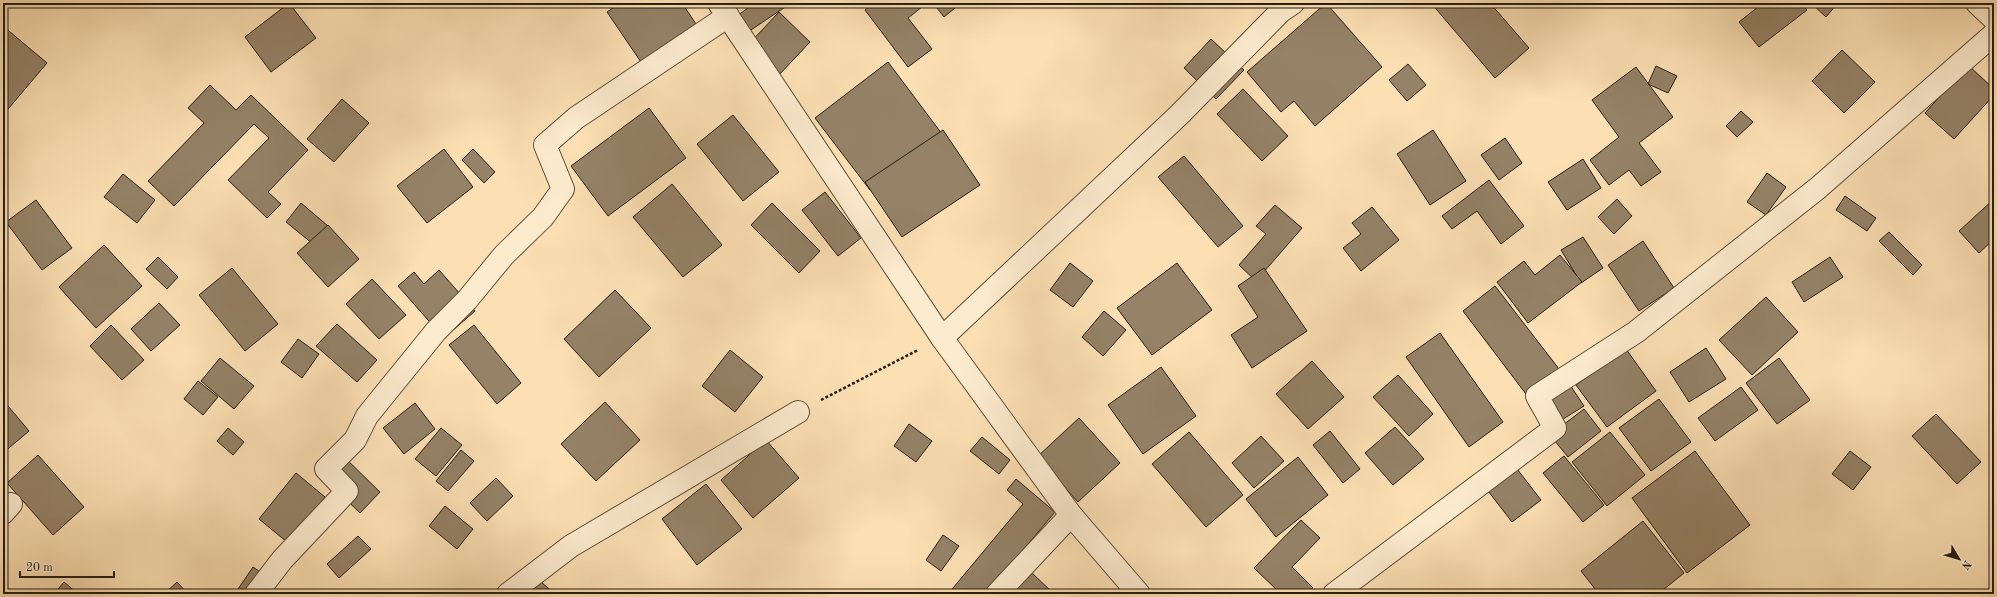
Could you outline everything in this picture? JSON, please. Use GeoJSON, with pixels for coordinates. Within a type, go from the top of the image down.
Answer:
{"type":"FeatureCollection","features":[{"type":"Feature","properties":{"kind":"street"},"geometry":{"type":"LineString","coordinates":[[942,338],[1179,115],[1281,11],[1293,3]]}},
{"type":"Feature","properties":{"kind":"street"},"geometry":{"type":"LineString","coordinates":[[1977,3],[1994,19]]}},
{"type":"Feature","properties":{"kind":"street"},"geometry":{"type":"LineString","coordinates":[[256,594],[282,560],[348,491],[326,469],[355,440],[367,416],[436,331],[467,300],[504,255],[543,217],[563,189],[545,145],[576,118],[724,10],[942,338],[1071,515],[1139,594]]}},
{"type":"Feature","properties":{"kind":"street"},"geometry":{"type":"LineString","coordinates":[[1334,594],[1555,428],[1538,396],[1636,332],[1806,198],[1994,34]]}},
{"type":"Feature","properties":{"kind":"street"},"geometry":{"type":"LineString","coordinates":[[508,594],[571,546],[798,412]]}},
{"type":"Feature","properties":{"kind":"street"},"geometry":{"type":"LineString","coordinates":[[997,594],[1071,515]]}},
{"type":"Feature","properties":{"kind":"path"},"geometry":{"type":"LineString","coordinates":[[798,412],[942,338]]}},
{"type":"Feature","properties":{"kind":"building"},"geometry":{"type":"Polygon","coordinates":[[[289,3],[316,38],[271,72],[245,37],[289,3]]]}},
{"type":"Feature","properties":{"kind":"building"},"geometry":{"type":"Polygon","coordinates":[[[620,3],[682,3],[698,27],[643,65],[607,12],[620,3]]]}},
{"type":"Feature","properties":{"kind":"building"},"geometry":{"type":"Polygon","coordinates":[[[755,3],[791,3],[745,34],[734,18],[755,3]]]}},
{"type":"Feature","properties":{"kind":"building"},"geometry":{"type":"Polygon","coordinates":[[[874,3],[927,3],[908,18],[932,49],[908,67],[865,10],[874,3]]]}},
{"type":"Feature","properties":{"kind":"building"},"geometry":{"type":"Polygon","coordinates":[[[933,3],[961,3],[944,17],[933,3]]]}},
{"type":"Feature","properties":{"kind":"building"},"geometry":{"type":"Polygon","coordinates":[[[1326,3],[1382,67],[1315,126],[1294,101],[1281,112],[1247,72],[1326,3]]]}},
{"type":"Feature","properties":{"kind":"building"},"geometry":{"type":"Polygon","coordinates":[[[1431,3],[1490,3],[1529,48],[1495,78],[1431,3]]]}},
{"type":"Feature","properties":{"kind":"building"},"geometry":{"type":"Polygon","coordinates":[[[1763,3],[1801,3],[1807,10],[1759,47],[1739,22],[1763,3]]]}},
{"type":"Feature","properties":{"kind":"building"},"geometry":{"type":"Polygon","coordinates":[[[1811,3],[1834,3],[1836,5],[1826,17],[1811,3]]]}},
{"type":"Feature","properties":{"kind":"building"},"geometry":{"type":"Polygon","coordinates":[[[779,12],[810,42],[778,76],[747,46],[779,12]]]}},
{"type":"Feature","properties":{"kind":"building"},"geometry":{"type":"Polygon","coordinates":[[[3,26],[47,63],[3,115],[3,26]]]}},
{"type":"Feature","properties":{"kind":"building"},"geometry":{"type":"Polygon","coordinates":[[[1211,39],[1244,70],[1216,99],[1184,68],[1211,39]]]}},
{"type":"Feature","properties":{"kind":"building"},"geometry":{"type":"Polygon","coordinates":[[[1842,50],[1875,82],[1844,113],[1812,81],[1842,50]]]}},
{"type":"Feature","properties":{"kind":"building"},"geometry":{"type":"Polygon","coordinates":[[[888,62],[942,134],[870,190],[815,118],[888,62]]]}},
{"type":"Feature","properties":{"kind":"building"},"geometry":{"type":"Polygon","coordinates":[[[1408,64],[1426,85],[1407,101],[1389,80],[1408,64]]]}},
{"type":"Feature","properties":{"kind":"building"},"geometry":{"type":"Polygon","coordinates":[[[1968,65],[1994,89],[1994,95],[1954,139],[1925,113],[1968,65]]]}},
{"type":"Feature","properties":{"kind":"building"},"geometry":{"type":"Polygon","coordinates":[[[1656,66],[1677,76],[1668,93],[1648,84],[1656,66]]]}},
{"type":"Feature","properties":{"kind":"building"},"geometry":{"type":"Polygon","coordinates":[[[1636,67],[1673,117],[1639,143],[1661,172],[1641,186],[1629,170],[1609,185],[1590,160],[1619,137],[1592,100],[1636,67]]]}},
{"type":"Feature","properties":{"kind":"building"},"geometry":{"type":"Polygon","coordinates":[[[210,85],[236,110],[251,95],[308,150],[268,192],[281,204],[267,218],[228,180],[269,138],[254,124],[174,206],[148,181],[204,123],[188,108],[210,85]]]}},
{"type":"Feature","properties":{"kind":"building"},"geometry":{"type":"Polygon","coordinates":[[[1243,89],[1288,136],[1262,161],[1217,114],[1243,89]]]}},
{"type":"Feature","properties":{"kind":"building"},"geometry":{"type":"Polygon","coordinates":[[[342,99],[369,123],[334,162],[307,139],[342,99]]]}},
{"type":"Feature","properties":{"kind":"building"},"geometry":{"type":"Polygon","coordinates":[[[649,108],[686,158],[608,216],[571,166],[649,108]]]}},
{"type":"Feature","properties":{"kind":"building"},"geometry":{"type":"Polygon","coordinates":[[[1741,111],[1753,122],[1737,137],[1726,126],[1741,111]]]}},
{"type":"Feature","properties":{"kind":"building"},"geometry":{"type":"Polygon","coordinates":[[[733,115],[779,172],[743,201],[697,144],[733,115]]]}},
{"type":"Feature","properties":{"kind":"building"},"geometry":{"type":"Polygon","coordinates":[[[943,130],[980,185],[902,237],[865,182],[943,130]]]}},
{"type":"Feature","properties":{"kind":"building"},"geometry":{"type":"Polygon","coordinates":[[[1433,130],[1466,181],[1430,205],[1397,154],[1433,130]]]}},
{"type":"Feature","properties":{"kind":"building"},"geometry":{"type":"Polygon","coordinates":[[[1505,138],[1522,163],[1499,180],[1481,155],[1505,138]]]}},
{"type":"Feature","properties":{"kind":"building"},"geometry":{"type":"Polygon","coordinates":[[[444,149],[473,187],[427,223],[397,186],[444,149]]]}},
{"type":"Feature","properties":{"kind":"building"},"geometry":{"type":"Polygon","coordinates":[[[473,149],[495,172],[484,183],[462,160],[473,149]]]}},
{"type":"Feature","properties":{"kind":"building"},"geometry":{"type":"Polygon","coordinates":[[[1184,156],[1243,226],[1218,247],[1158,177],[1184,156]]]}},
{"type":"Feature","properties":{"kind":"building"},"geometry":{"type":"Polygon","coordinates":[[[1583,159],[1601,188],[1567,210],[1548,182],[1583,159]]]}},
{"type":"Feature","properties":{"kind":"building"},"geometry":{"type":"Polygon","coordinates":[[[1767,173],[1786,187],[1766,215],[1747,202],[1767,173]]]}},
{"type":"Feature","properties":{"kind":"building"},"geometry":{"type":"Polygon","coordinates":[[[123,174],[155,200],[137,223],[104,197],[123,174]]]}},
{"type":"Feature","properties":{"kind":"building"},"geometry":{"type":"Polygon","coordinates":[[[1489,180],[1524,226],[1501,244],[1477,211],[1452,229],[1442,216],[1489,180]]]}},
{"type":"Feature","properties":{"kind":"building"},"geometry":{"type":"Polygon","coordinates":[[[672,184],[722,245],[683,277],[633,217],[672,184]]]}},
{"type":"Feature","properties":{"kind":"building"},"geometry":{"type":"Polygon","coordinates":[[[825,192],[861,238],[838,256],[802,210],[825,192]]]}},
{"type":"Feature","properties":{"kind":"building"},"geometry":{"type":"Polygon","coordinates":[[[1845,196],[1876,218],[1867,231],[1836,210],[1845,196]]]}},
{"type":"Feature","properties":{"kind":"building"},"geometry":{"type":"Polygon","coordinates":[[[1617,199],[1632,216],[1614,234],[1598,217],[1617,199]]]}},
{"type":"Feature","properties":{"kind":"building"},"geometry":{"type":"Polygon","coordinates":[[[1994,199],[1994,239],[1979,253],[1959,231],[1994,199]]]}},
{"type":"Feature","properties":{"kind":"building"},"geometry":{"type":"Polygon","coordinates":[[[36,200],[72,248],[42,270],[6,222],[36,200]]]}},
{"type":"Feature","properties":{"kind":"building"},"geometry":{"type":"Polygon","coordinates":[[[301,203],[328,226],[313,244],[286,222],[301,203]]]}},
{"type":"Feature","properties":{"kind":"building"},"geometry":{"type":"Polygon","coordinates":[[[772,203],[820,251],[799,273],[751,225],[772,203]]]}},
{"type":"Feature","properties":{"kind":"building"},"geometry":{"type":"Polygon","coordinates":[[[1275,205],[1302,228],[1256,281],[1239,265],[1266,234],[1256,226],[1275,205]]]}},
{"type":"Feature","properties":{"kind":"building"},"geometry":{"type":"Polygon","coordinates":[[[1372,207],[1399,240],[1361,271],[1343,248],[1361,234],[1352,223],[1372,207]]]}},
{"type":"Feature","properties":{"kind":"building"},"geometry":{"type":"Polygon","coordinates":[[[328,225],[359,259],[328,287],[297,253],[328,225]]]}},
{"type":"Feature","properties":{"kind":"building"},"geometry":{"type":"Polygon","coordinates":[[[1889,232],[1922,265],[1913,275],[1879,241],[1889,232]]]}},
{"type":"Feature","properties":{"kind":"building"},"geometry":{"type":"Polygon","coordinates":[[[1583,237],[1603,268],[1581,283],[1561,250],[1583,237]]]}},
{"type":"Feature","properties":{"kind":"building"},"geometry":{"type":"Polygon","coordinates":[[[1643,241],[1674,288],[1639,311],[1608,265],[1643,241]]]}},
{"type":"Feature","properties":{"kind":"building"},"geometry":{"type":"Polygon","coordinates":[[[104,245],[142,286],[96,328],[59,287],[104,245]]]}},
{"type":"Feature","properties":{"kind":"building"},"geometry":{"type":"Polygon","coordinates":[[[1560,255],[1582,282],[1528,323],[1497,282],[1524,261],[1535,275],[1560,255]]]}},
{"type":"Feature","properties":{"kind":"building"},"geometry":{"type":"Polygon","coordinates":[[[158,257],[178,277],[167,289],[146,269],[158,257]]]}},
{"type":"Feature","properties":{"kind":"building"},"geometry":{"type":"Polygon","coordinates":[[[1830,257],[1843,277],[1804,302],[1792,282],[1830,257]]]}},
{"type":"Feature","properties":{"kind":"building"},"geometry":{"type":"Polygon","coordinates":[[[1070,263],[1093,281],[1073,307],[1050,290],[1070,263]]]}},
{"type":"Feature","properties":{"kind":"building"},"geometry":{"type":"Polygon","coordinates":[[[1177,263],[1212,310],[1152,355],[1117,308],[1177,263]]]}},
{"type":"Feature","properties":{"kind":"building"},"geometry":{"type":"Polygon","coordinates":[[[232,268],[278,324],[245,351],[199,295],[232,268]]]}},
{"type":"Feature","properties":{"kind":"building"},"geometry":{"type":"Polygon","coordinates":[[[1264,268],[1307,331],[1252,368],[1231,335],[1258,317],[1238,286],[1264,268]]]}},
{"type":"Feature","properties":{"kind":"building"},"geometry":{"type":"Polygon","coordinates":[[[439,270],[475,311],[444,338],[398,286],[414,272],[424,284],[439,270]]]}},
{"type":"Feature","properties":{"kind":"building"},"geometry":{"type":"Polygon","coordinates":[[[372,279],[406,315],[379,339],[346,304],[372,279]]]}},
{"type":"Feature","properties":{"kind":"building"},"geometry":{"type":"Polygon","coordinates":[[[1495,286],[1559,369],[1526,394],[1463,311],[1495,286]]]}},
{"type":"Feature","properties":{"kind":"building"},"geometry":{"type":"Polygon","coordinates":[[[615,290],[651,328],[599,377],[564,339],[615,290]]]}},
{"type":"Feature","properties":{"kind":"building"},"geometry":{"type":"Polygon","coordinates":[[[1766,297],[1798,332],[1752,375],[1719,340],[1766,297]]]}},
{"type":"Feature","properties":{"kind":"building"},"geometry":{"type":"Polygon","coordinates":[[[159,303],[180,325],[151,351],[131,329],[159,303]]]}},
{"type":"Feature","properties":{"kind":"building"},"geometry":{"type":"Polygon","coordinates":[[[1104,311],[1126,330],[1103,356],[1082,337],[1104,311]]]}},
{"type":"Feature","properties":{"kind":"building"},"geometry":{"type":"Polygon","coordinates":[[[337,324],[377,360],[357,382],[316,346],[337,324]]]}},
{"type":"Feature","properties":{"kind":"building"},"geometry":{"type":"Polygon","coordinates":[[[111,325],[144,360],[122,380],[90,346],[111,325]]]}},
{"type":"Feature","properties":{"kind":"building"},"geometry":{"type":"Polygon","coordinates":[[[474,325],[521,383],[497,404],[449,345],[474,325]]]}},
{"type":"Feature","properties":{"kind":"building"},"geometry":{"type":"Polygon","coordinates":[[[1440,333],[1503,422],[1469,447],[1406,357],[1440,333]]]}},
{"type":"Feature","properties":{"kind":"building"},"geometry":{"type":"Polygon","coordinates":[[[298,339],[319,354],[302,378],[281,362],[298,339]]]}},
{"type":"Feature","properties":{"kind":"building"},"geometry":{"type":"Polygon","coordinates":[[[1706,348],[1726,379],[1689,402],[1670,372],[1706,348]]]}},
{"type":"Feature","properties":{"kind":"building"},"geometry":{"type":"Polygon","coordinates":[[[1626,349],[1656,391],[1607,427],[1576,385],[1626,349]]]}},
{"type":"Feature","properties":{"kind":"building"},"geometry":{"type":"Polygon","coordinates":[[[730,350],[763,377],[735,412],[702,386],[730,350]]]}},
{"type":"Feature","properties":{"kind":"building"},"geometry":{"type":"Polygon","coordinates":[[[220,358],[254,386],[234,409],[201,381],[220,358]]]}},
{"type":"Feature","properties":{"kind":"building"},"geometry":{"type":"Polygon","coordinates":[[[1779,358],[1810,400],[1777,424],[1746,383],[1779,358]]]}},
{"type":"Feature","properties":{"kind":"building"},"geometry":{"type":"Polygon","coordinates":[[[1312,361],[1344,397],[1308,429],[1276,394],[1312,361]]]}},
{"type":"Feature","properties":{"kind":"building"},"geometry":{"type":"Polygon","coordinates":[[[1161,367],[1196,416],[1143,454],[1108,405],[1161,367]]]}},
{"type":"Feature","properties":{"kind":"building"},"geometry":{"type":"Polygon","coordinates":[[[1398,375],[1433,414],[1409,436],[1373,397],[1398,375]]]}},
{"type":"Feature","properties":{"kind":"building"},"geometry":{"type":"Polygon","coordinates":[[[198,381],[218,397],[203,415],[184,399],[198,381]]]}},
{"type":"Feature","properties":{"kind":"building"},"geometry":{"type":"Polygon","coordinates":[[[1568,382],[1584,406],[1560,421],[1545,396],[1568,382]]]}},
{"type":"Feature","properties":{"kind":"building"},"geometry":{"type":"Polygon","coordinates":[[[1741,387],[1758,410],[1715,441],[1698,418],[1741,387]]]}},
{"type":"Feature","properties":{"kind":"building"},"geometry":{"type":"Polygon","coordinates":[[[1659,399],[1691,442],[1651,471],[1619,428],[1659,399]]]}},
{"type":"Feature","properties":{"kind":"building"},"geometry":{"type":"Polygon","coordinates":[[[3,400],[29,431],[3,453],[3,400]]]}},
{"type":"Feature","properties":{"kind":"building"},"geometry":{"type":"Polygon","coordinates":[[[605,402],[640,440],[596,481],[561,444],[605,402]]]}},
{"type":"Feature","properties":{"kind":"building"},"geometry":{"type":"Polygon","coordinates":[[[415,403],[435,429],[404,454],[383,428],[415,403]]]}},
{"type":"Feature","properties":{"kind":"building"},"geometry":{"type":"Polygon","coordinates":[[[1584,409],[1601,431],[1568,457],[1550,435],[1584,409]]]}},
{"type":"Feature","properties":{"kind":"building"},"geometry":{"type":"Polygon","coordinates":[[[1936,414],[1981,462],[1957,484],[1912,436],[1936,414]]]}},
{"type":"Feature","properties":{"kind":"building"},"geometry":{"type":"Polygon","coordinates":[[[1079,418],[1120,463],[1078,502],[1037,457],[1079,418]]]}},
{"type":"Feature","properties":{"kind":"building"},"geometry":{"type":"Polygon","coordinates":[[[909,424],[932,441],[916,462],[894,446],[909,424]]]}},
{"type":"Feature","properties":{"kind":"building"},"geometry":{"type":"Polygon","coordinates":[[[1395,427],[1424,459],[1393,485],[1365,453],[1395,427]]]}},
{"type":"Feature","properties":{"kind":"building"},"geometry":{"type":"Polygon","coordinates":[[[228,428],[244,442],[233,455],[217,441],[228,428]]]}},
{"type":"Feature","properties":{"kind":"building"},"geometry":{"type":"Polygon","coordinates":[[[441,428],[462,445],[436,476],[415,459],[441,428]]]}},
{"type":"Feature","properties":{"kind":"building"},"geometry":{"type":"Polygon","coordinates":[[[1330,431],[1360,469],[1343,483],[1313,445],[1330,431]]]}},
{"type":"Feature","properties":{"kind":"building"},"geometry":{"type":"Polygon","coordinates":[[[1189,432],[1243,495],[1206,527],[1152,464],[1189,432]]]}},
{"type":"Feature","properties":{"kind":"building"},"geometry":{"type":"Polygon","coordinates":[[[1610,432],[1645,475],[1607,506],[1572,462],[1610,432]]]}},
{"type":"Feature","properties":{"kind":"building"},"geometry":{"type":"Polygon","coordinates":[[[1261,436],[1284,461],[1254,488],[1232,463],[1261,436]]]}},
{"type":"Feature","properties":{"kind":"building"},"geometry":{"type":"Polygon","coordinates":[[[982,437],[1010,460],[999,474],[970,451],[982,437]]]}},
{"type":"Feature","properties":{"kind":"building"},"geometry":{"type":"Polygon","coordinates":[[[766,440],[799,478],[753,518],[721,480],[766,440]]]}},
{"type":"Feature","properties":{"kind":"building"},"geometry":{"type":"Polygon","coordinates":[[[461,450],[474,461],[448,491],[436,481],[461,450]]]}},
{"type":"Feature","properties":{"kind":"building"},"geometry":{"type":"Polygon","coordinates":[[[338,451],[380,492],[360,513],[333,487],[338,451]]]}},
{"type":"Feature","properties":{"kind":"building"},"geometry":{"type":"Polygon","coordinates":[[[1695,451],[1750,525],[1687,573],[1632,498],[1695,451]]]}},
{"type":"Feature","properties":{"kind":"building"},"geometry":{"type":"Polygon","coordinates":[[[1850,451],[1871,467],[1853,490],[1832,474],[1850,451]]]}},
{"type":"Feature","properties":{"kind":"building"},"geometry":{"type":"Polygon","coordinates":[[[38,455],[84,507],[53,535],[7,483],[38,455]]]}},
{"type":"Feature","properties":{"kind":"building"},"geometry":{"type":"Polygon","coordinates":[[[1564,456],[1604,505],[1583,522],[1543,473],[1564,456]]]}},
{"type":"Feature","properties":{"kind":"building"},"geometry":{"type":"Polygon","coordinates":[[[1298,457],[1328,495],[1276,537],[1246,499],[1298,457]]]}},
{"type":"Feature","properties":{"kind":"building"},"geometry":{"type":"Polygon","coordinates":[[[1514,465],[1541,500],[1512,522],[1485,487],[1514,465]]]}},
{"type":"Feature","properties":{"kind":"building"},"geometry":{"type":"Polygon","coordinates":[[[296,473],[325,497],[287,542],[259,519],[296,473]]]}},
{"type":"Feature","properties":{"kind":"building"},"geometry":{"type":"Polygon","coordinates":[[[496,478],[513,496],[487,521],[470,503],[496,478]]]}},
{"type":"Feature","properties":{"kind":"building"},"geometry":{"type":"Polygon","coordinates":[[[1016,479],[1055,512],[986,594],[948,594],[1023,504],[1007,490],[1016,479]]]}},
{"type":"Feature","properties":{"kind":"building"},"geometry":{"type":"Polygon","coordinates":[[[706,484],[742,529],[697,565],[662,519],[706,484]]]}},
{"type":"Feature","properties":{"kind":"building"},"geometry":{"type":"Polygon","coordinates":[[[445,506],[473,529],[457,549],[429,526],[445,506]]]}},
{"type":"Feature","properties":{"kind":"building"},"geometry":{"type":"Polygon","coordinates":[[[1301,520],[1320,538],[1292,567],[1313,588],[1307,594],[1281,594],[1254,568],[1301,520]]]}},
{"type":"Feature","properties":{"kind":"building"},"geometry":{"type":"Polygon","coordinates":[[[1643,521],[1684,573],[1658,594],[1599,594],[1581,571],[1643,521]]]}},
{"type":"Feature","properties":{"kind":"building"},"geometry":{"type":"Polygon","coordinates":[[[943,535],[959,546],[941,571],[926,560],[943,535]]]}},
{"type":"Feature","properties":{"kind":"building"},"geometry":{"type":"Polygon","coordinates":[[[358,536],[371,549],[339,578],[327,564],[358,536]]]}},
{"type":"Feature","properties":{"kind":"building"},"geometry":{"type":"Polygon","coordinates":[[[253,567],[270,579],[247,594],[238,589],[253,567]]]}},
{"type":"Feature","properties":{"kind":"building"},"geometry":{"type":"Polygon","coordinates":[[[1031,572],[1054,594],[1010,594],[1031,572]]]}},
{"type":"Feature","properties":{"kind":"building"},"geometry":{"type":"Polygon","coordinates":[[[534,576],[555,594],[518,594],[534,576]]]}},
{"type":"Feature","properties":{"kind":"building"},"geometry":{"type":"Polygon","coordinates":[[[64,582],[78,594],[54,594],[64,582]]]}},
{"type":"Feature","properties":{"kind":"building"},"geometry":{"type":"Polygon","coordinates":[[[177,582],[188,594],[164,594],[177,582]]]}}]}
